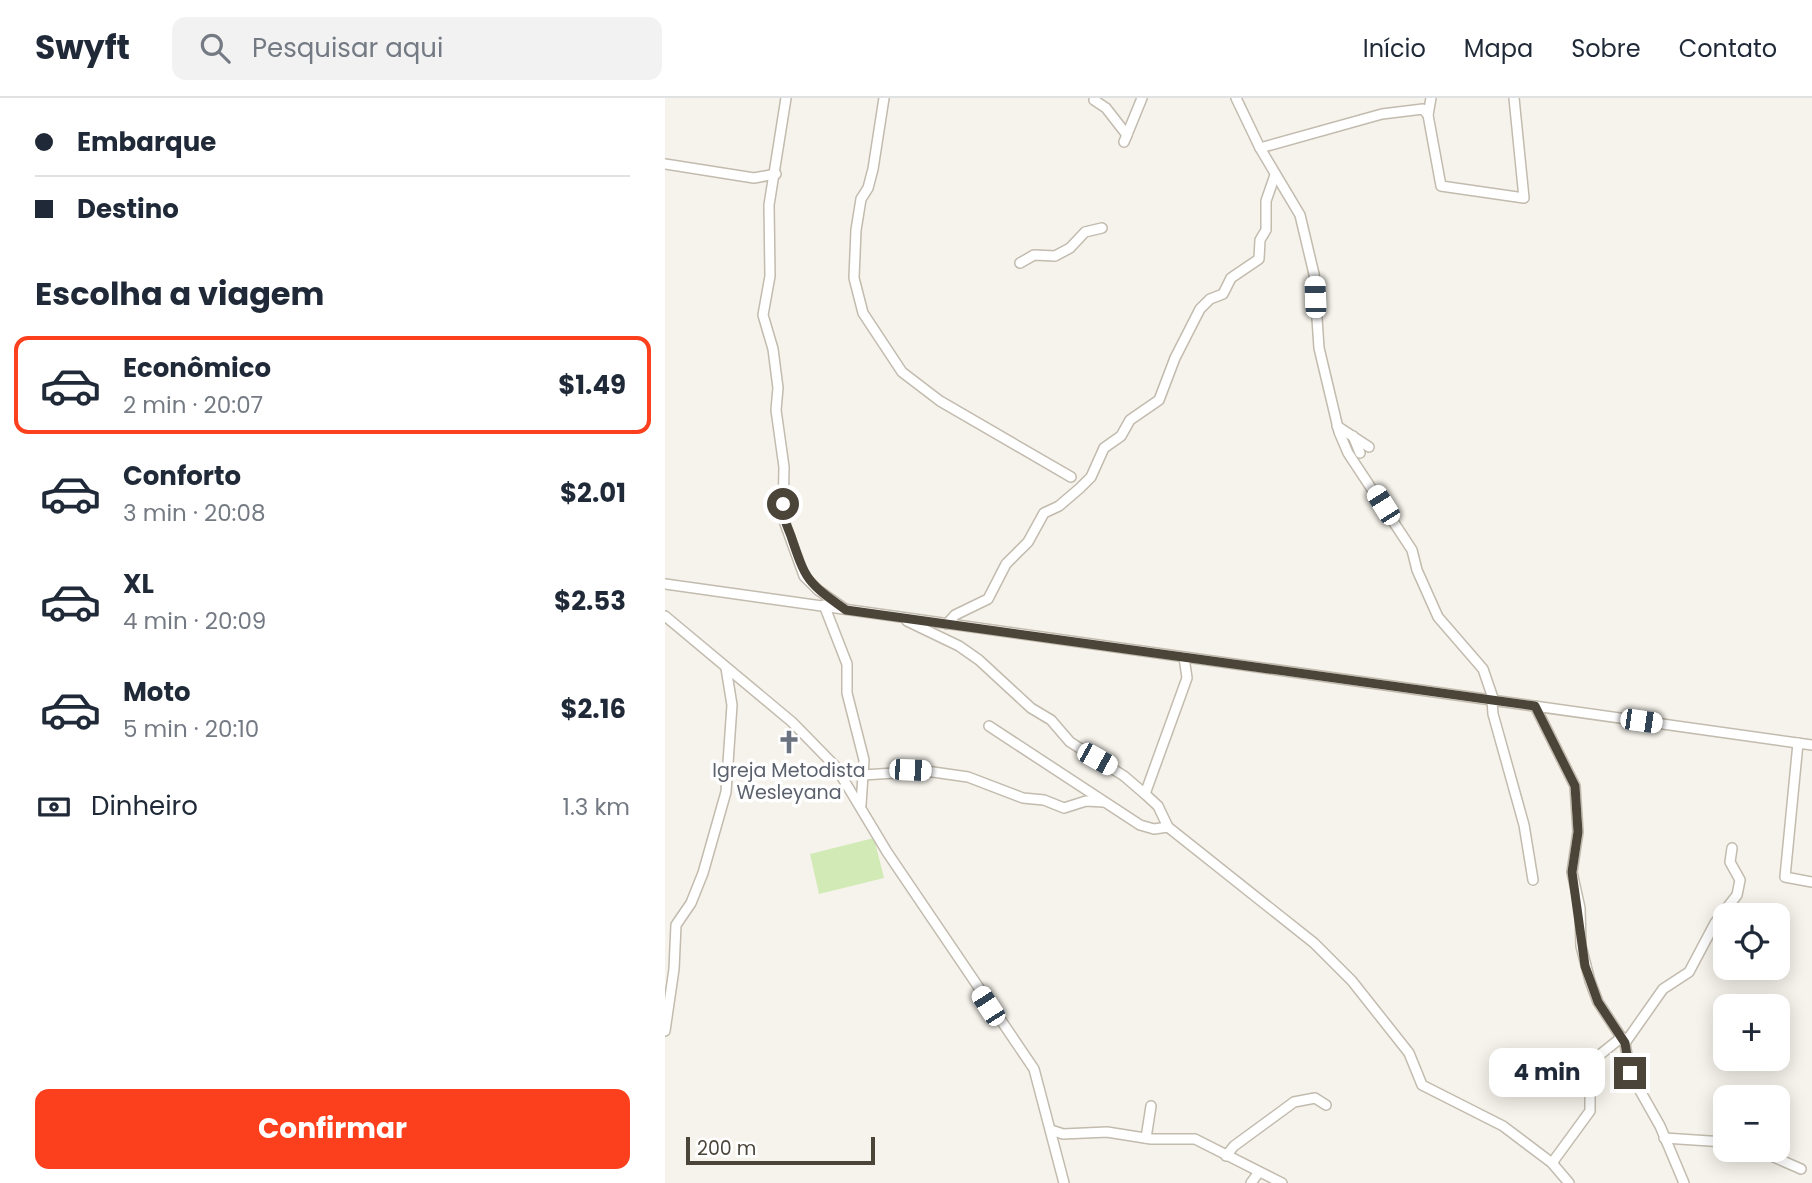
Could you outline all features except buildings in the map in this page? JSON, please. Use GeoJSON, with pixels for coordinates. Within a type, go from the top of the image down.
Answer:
{"type":"FeatureCollection","features":[{"type":"Feature","properties":{"kind":"street"},"geometry":{"type":"LineString","coordinates":[[786,98],[769,205],[770,276],[763,321],[773,349],[779,388],[776,410],[784,467],[783,518],[804,576],[835,610],[847,664],[847,693],[864,760],[860,804]]}},
{"type":"Feature","properties":{"kind":"street"},"geometry":{"type":"LineString","coordinates":[[884,98],[873,169],[868,188],[860,199],[856,230],[853,278],[863,313],[902,372],[940,401],[1071,477]]}},
{"type":"Feature","properties":{"kind":"street"},"geometry":{"type":"LineString","coordinates":[[1094,100],[1107,108],[1125,139],[1142,98]]}},
{"type":"Feature","properties":{"kind":"street"},"geometry":{"type":"LineString","coordinates":[[1236,98],[1260,148],[1300,215],[1314,274],[1319,348],[1337,426],[1348,453],[1412,550],[1417,570],[1438,617],[1483,668],[1524,825],[1533,880]]}},
{"type":"Feature","properties":{"kind":"street"},"geometry":{"type":"LineString","coordinates":[[1431,98],[1428,115],[1441,186],[1524,198],[1514,98]]}},
{"type":"Feature","properties":{"kind":"street"},"geometry":{"type":"LineString","coordinates":[[1260,148],[1397,111],[1423,109],[1428,115]]}},
{"type":"Feature","properties":{"kind":"street"},"geometry":{"type":"LineString","coordinates":[[665,164],[754,178],[776,174]]}},
{"type":"Feature","properties":{"kind":"street"},"geometry":{"type":"LineString","coordinates":[[947,624],[955,615],[988,599],[1006,564],[1028,542],[1044,513],[1059,506],[1080,488],[1091,477],[1104,449],[1121,436],[1130,420],[1161,398],[1175,358],[1200,309],[1210,299],[1223,294],[1231,278],[1259,259],[1260,240],[1266,230],[1266,201],[1275,175]]}},
{"type":"Feature","properties":{"kind":"street"},"geometry":{"type":"LineString","coordinates":[[1020,263],[1034,255],[1055,256],[1070,248],[1086,232],[1101,228]]}},
{"type":"Feature","properties":{"kind":"street"},"geometry":{"type":"LineString","coordinates":[[1337,426],[1369,447]]}},
{"type":"Feature","properties":{"kind":"street"},"geometry":{"type":"LineString","coordinates":[[1353,436],[1360,453]]}},
{"type":"Feature","properties":{"kind":"street"},"geometry":{"type":"LineString","coordinates":[[665,584],[835,610],[1812,745]]}},
{"type":"Feature","properties":{"kind":"street"},"geometry":{"type":"LineString","coordinates":[[818,590],[835,610]]}},
{"type":"Feature","properties":{"kind":"street"},"geometry":{"type":"LineString","coordinates":[[665,616],[815,744],[836,766],[887,852],[1034,1069],[1064,1183]]}},
{"type":"Feature","properties":{"kind":"street"},"geometry":{"type":"LineString","coordinates":[[900,617],[959,646],[979,660],[1031,708],[1051,720],[1070,741],[1124,776],[1156,803],[1168,827],[1332,960],[1402,1044],[1426,1088],[1503,1126],[1552,1163],[1569,1183]]}},
{"type":"Feature","properties":{"kind":"street"},"geometry":{"type":"LineString","coordinates":[[1145,794],[1187,678],[1184,657]]}},
{"type":"Feature","properties":{"kind":"street"},"geometry":{"type":"LineString","coordinates":[[665,1031],[674,969],[676,925],[691,903],[703,873],[726,792],[732,705],[726,668]]}},
{"type":"Feature","properties":{"kind":"street"},"geometry":{"type":"LineString","coordinates":[[1535,706],[1575,786],[1578,832],[1572,872],[1585,966],[1598,1002],[1624,1040],[1630,1073],[1684,1183]]}},
{"type":"Feature","properties":{"kind":"street"},"geometry":{"type":"LineString","coordinates":[[989,726],[1140,825],[1154,829],[1168,827]]}},
{"type":"Feature","properties":{"kind":"street"},"geometry":{"type":"LineString","coordinates":[[1798,743],[1785,877],[1812,882]]}},
{"type":"Feature","properties":{"kind":"street"},"geometry":{"type":"LineString","coordinates":[[863,775],[926,771],[968,777],[1023,798],[1044,800],[1064,808],[1086,802],[1104,802]]}},
{"type":"Feature","properties":{"kind":"street"},"geometry":{"type":"LineString","coordinates":[[1552,1163],[1590,1111],[1590,1075],[1597,1057],[1624,1040],[1663,989],[1689,972],[1715,922],[1737,895],[1740,880],[1730,862],[1733,848]]}},
{"type":"Feature","properties":{"kind":"street"},"geometry":{"type":"LineString","coordinates":[[1226,1156],[1234,1146],[1296,1101],[1315,1098],[1326,1105]]}},
{"type":"Feature","properties":{"kind":"street"},"geometry":{"type":"LineString","coordinates":[[1146,1138],[1151,1106]]}},
{"type":"Feature","properties":{"kind":"street"},"geometry":{"type":"LineString","coordinates":[[1051,1130],[1063,1133],[1120,1133],[1146,1138],[1195,1139],[1253,1175],[1282,1183]]}},
{"type":"Feature","properties":{"kind":"street"},"geometry":{"type":"LineString","coordinates":[[1664,1138],[1713,1141]]}},
{"type":"Feature","properties":{"kind":"street"},"geometry":{"type":"LineString","coordinates":[[1787,1162],[1801,1168]]}},
{"type":"Feature","properties":{"kind":"green space"},"geometry":{"type":"Polygon","coordinates":[[[874,838],[884,878],[819,894],[810,854],[874,838]]]}},
{"type":"Feature","properties":{"kind":"place","name":"Igreja Metodista Wesleyana"},"geometry":{"type":"Point","coordinates":[789,742]}},
{"type":"Feature","properties":{"kind":"route"},"geometry":{"type":"LineString","coordinates":[[783,504],[783,518],[804,576],[810,584],[846,610],[1535,706],[1569,767],[1575,786],[1578,832],[1572,872],[1580,908],[1581,946],[1598,1002],[1625,1043],[1630,1073]]}}]}
